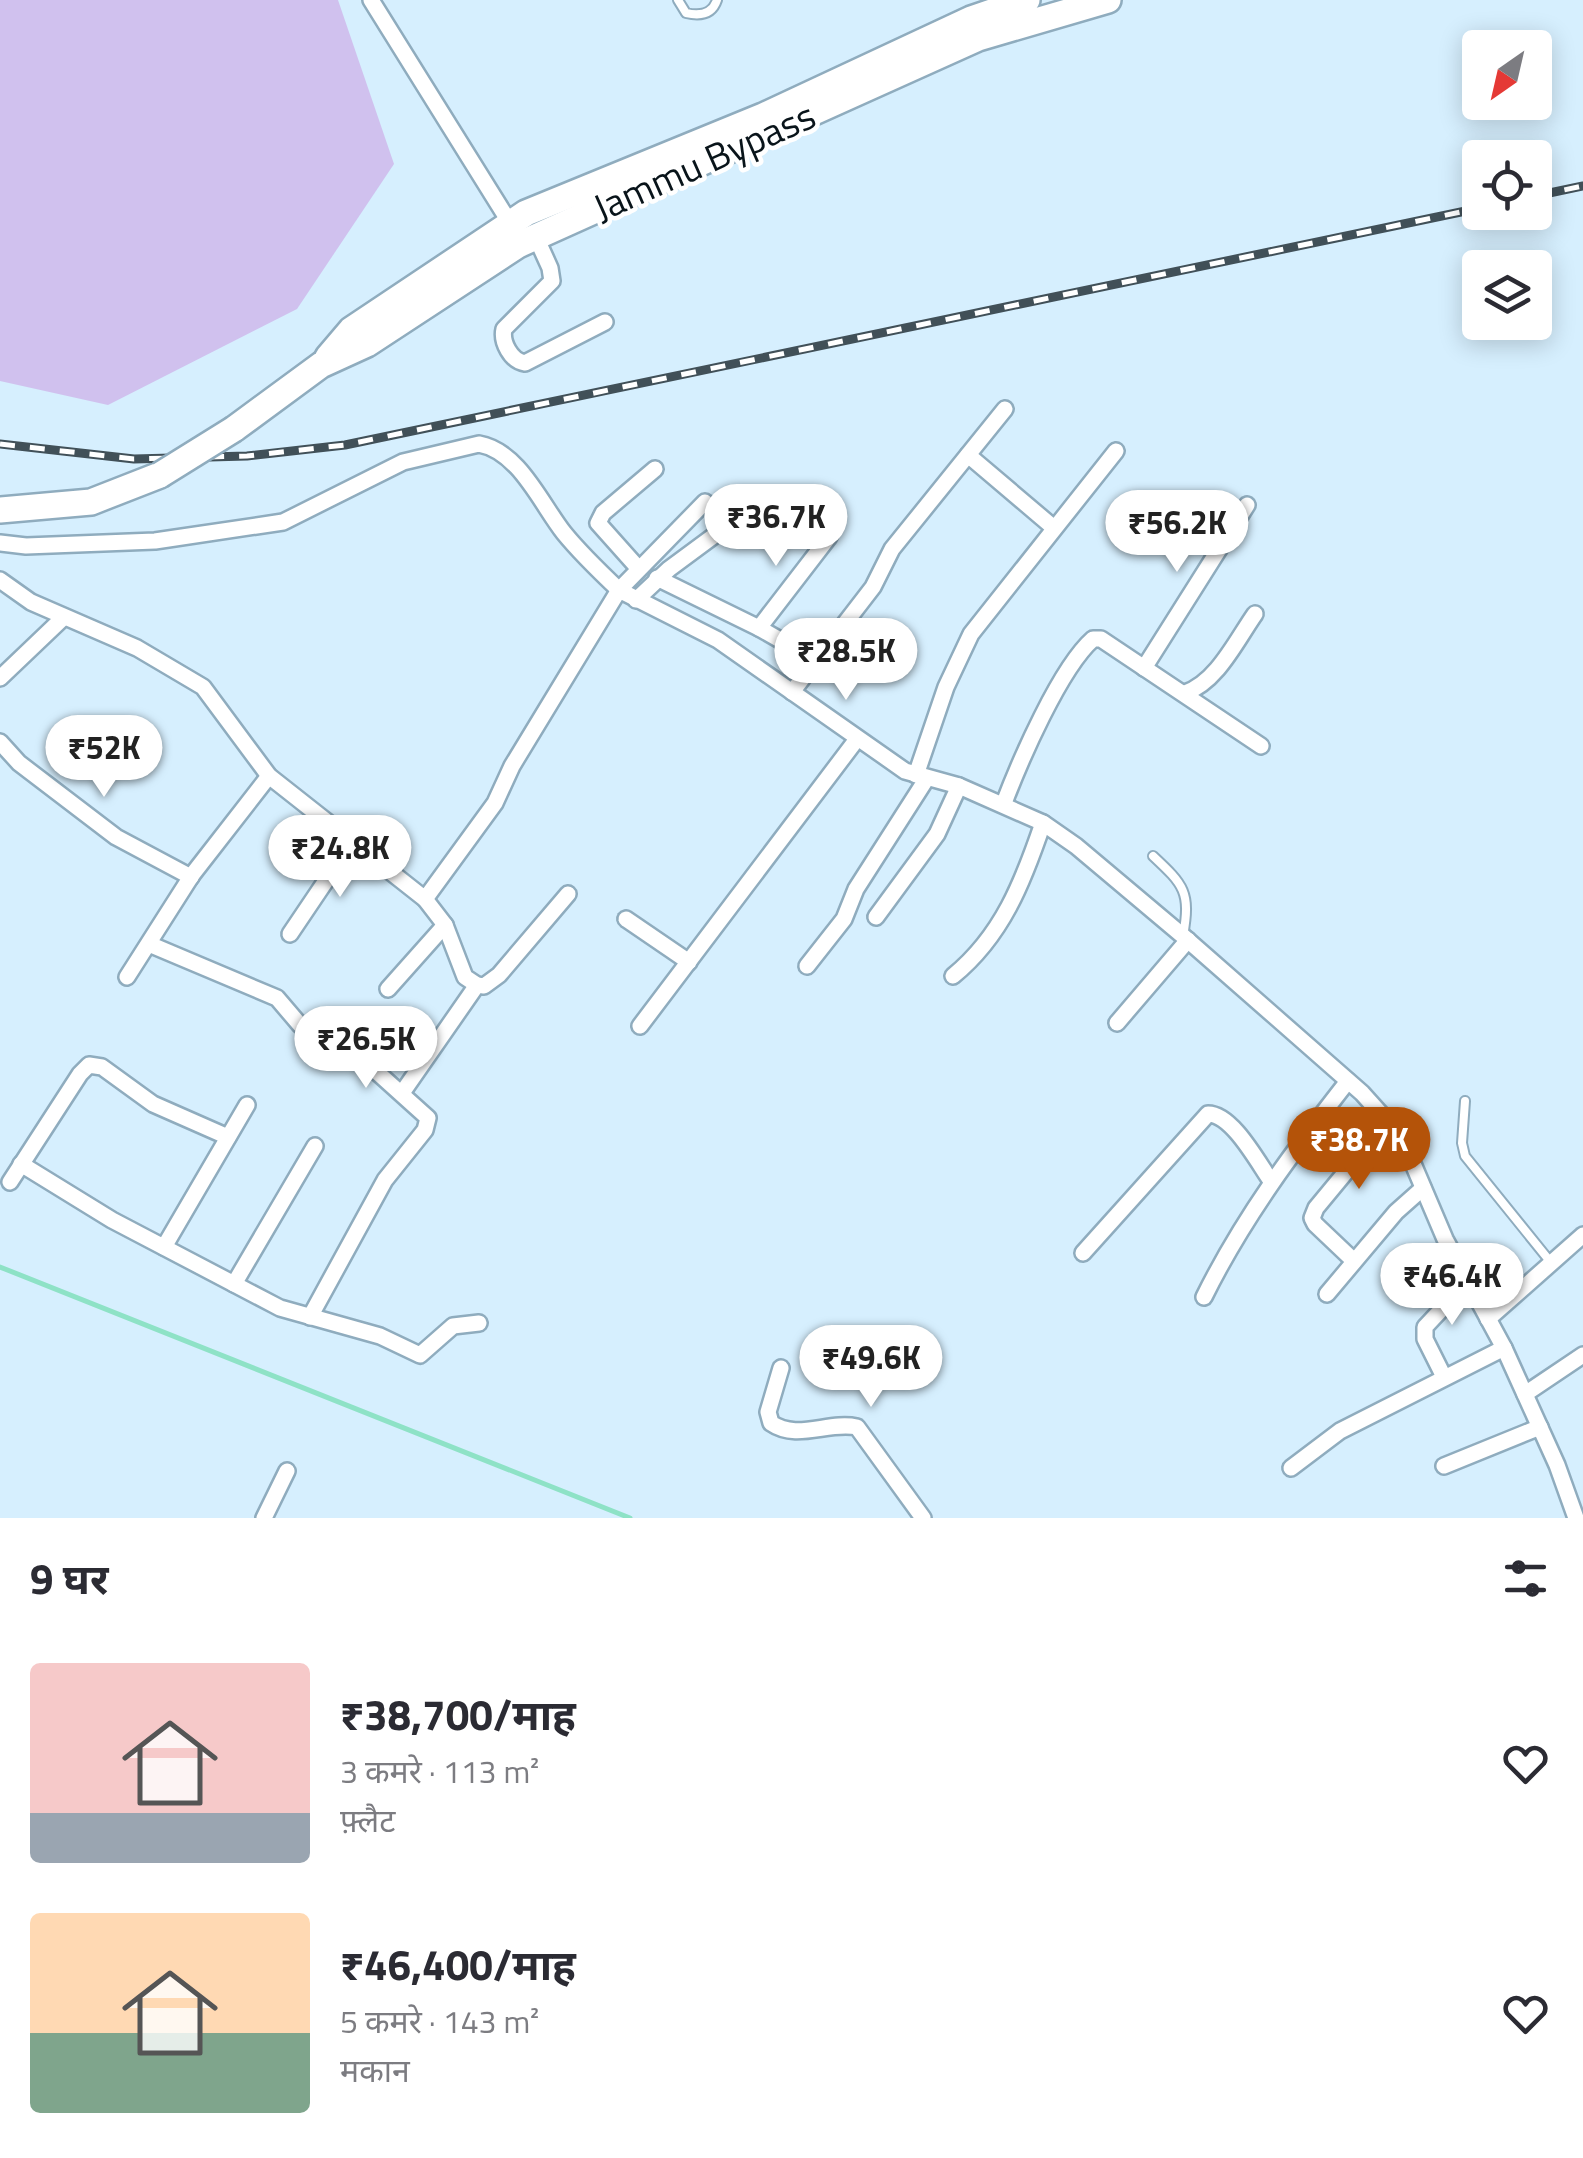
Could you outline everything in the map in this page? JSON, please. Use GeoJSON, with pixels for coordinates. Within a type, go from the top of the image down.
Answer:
{"type":"FeatureCollection","features":[{"type":"Feature","properties":{"kind":"highway","name":"Jammu Bypass"},"geometry":{"type":"LineString","coordinates":[[1,509],[91,502],[160,475],[234,429],[321,365],[368,344],[536,236],[1027,0]]}},
{"type":"Feature","properties":{"kind":"highway","name":"Jammu Bypass"},"geometry":{"type":"LineString","coordinates":[[321,365],[351,330],[547,202],[763,116],[970,19],[1108,0]]}},
{"type":"Feature","properties":{"kind":"street"},"geometry":{"type":"LineString","coordinates":[[371,0],[510,223]]}},
{"type":"Feature","properties":{"kind":"street"},"geometry":{"type":"LineString","coordinates":[[536,236],[552,281],[504,328],[502,336],[511,356],[526,363],[606,322]]}},
{"type":"Feature","properties":{"kind":"street"},"geometry":{"type":"LineString","coordinates":[[804,675],[873,587],[892,549],[1005,408]]}},
{"type":"Feature","properties":{"kind":"street"},"geometry":{"type":"LineString","coordinates":[[0,543],[26,546],[155,541],[283,522],[403,462],[464,445],[491,446],[511,461],[565,534],[629,578],[759,628],[857,739],[960,786],[1006,798],[1076,846],[1348,1081],[1398,1132],[1445,1240],[1504,1348],[1576,1518]]}},
{"type":"Feature","properties":{"kind":"street"},"geometry":{"type":"LineString","coordinates":[[807,966],[844,919],[856,888],[921,769],[936,713],[971,634],[1116,451]]}},
{"type":"Feature","properties":{"kind":"street"},"geometry":{"type":"LineString","coordinates":[[968,455],[1054,528]]}},
{"type":"Feature","properties":{"kind":"street"},"geometry":{"type":"LineString","coordinates":[[629,578],[598,524],[603,513],[654,468]]}},
{"type":"Feature","properties":{"kind":"street"},"geometry":{"type":"LineString","coordinates":[[425,899],[495,803],[512,766],[629,578],[705,502]]}},
{"type":"Feature","properties":{"kind":"street"},"geometry":{"type":"LineString","coordinates":[[648,588],[761,502]]}},
{"type":"Feature","properties":{"kind":"street"},"geometry":{"type":"LineString","coordinates":[[1144,668],[1247,505]]}},
{"type":"Feature","properties":{"kind":"street"},"geometry":{"type":"LineString","coordinates":[[759,628],[829,537]]}},
{"type":"Feature","properties":{"kind":"street"},"geometry":{"type":"LineString","coordinates":[[0,580],[31,602],[137,648],[203,687],[269,776],[425,899],[445,925],[466,976],[477,986]]}},
{"type":"Feature","properties":{"kind":"street"},"geometry":{"type":"LineString","coordinates":[[648,588],[718,640],[804,675]]}},
{"type":"Feature","properties":{"kind":"street"},"geometry":{"type":"LineString","coordinates":[[1185,693],[1200,687],[1209,677],[1255,614]]}},
{"type":"Feature","properties":{"kind":"street"},"geometry":{"type":"LineString","coordinates":[[0,678],[64,617]]}},
{"type":"Feature","properties":{"kind":"street"},"geometry":{"type":"LineString","coordinates":[[1006,798],[1040,720],[1089,642],[1100,640],[1260,746]]}},
{"type":"Feature","properties":{"kind":"street"},"geometry":{"type":"LineString","coordinates":[[640,1026],[857,739]]}},
{"type":"Feature","properties":{"kind":"street"},"geometry":{"type":"LineString","coordinates":[[0,742],[19,764],[116,836],[191,877]]}},
{"type":"Feature","properties":{"kind":"street"},"geometry":{"type":"LineString","coordinates":[[128,978],[191,877],[269,776]]}},
{"type":"Feature","properties":{"kind":"street"},"geometry":{"type":"LineString","coordinates":[[876,918],[937,834],[960,786]]}},
{"type":"Feature","properties":{"kind":"street"},"geometry":{"type":"LineString","coordinates":[[952,976],[995,933],[1018,890],[1043,823]]}},
{"type":"Feature","properties":{"kind":"street"},"geometry":{"type":"LineString","coordinates":[[290,934],[352,842]]}},
{"type":"Feature","properties":{"kind":"street"},"geometry":{"type":"LineString","coordinates":[[402,1094],[477,986],[490,983],[499,975],[568,894]]}},
{"type":"Feature","properties":{"kind":"street"},"geometry":{"type":"LineString","coordinates":[[626,919],[689,962]]}},
{"type":"Feature","properties":{"kind":"street"},"geometry":{"type":"LineString","coordinates":[[388,989],[445,925]]}},
{"type":"Feature","properties":{"kind":"street"},"geometry":{"type":"LineString","coordinates":[[1116,1023],[1185,938]]}},
{"type":"Feature","properties":{"kind":"street"},"geometry":{"type":"LineString","coordinates":[[148,944],[278,998],[300,1025],[358,1056],[426,1114],[427,1126],[385,1180],[310,1317]]}},
{"type":"Feature","properties":{"kind":"street"},"geometry":{"type":"LineString","coordinates":[[10,1182],[80,1074],[90,1065],[102,1067],[153,1104],[228,1137]]}},
{"type":"Feature","properties":{"kind":"street"},"geometry":{"type":"LineString","coordinates":[[1204,1297],[1227,1250],[1271,1180],[1348,1081]]}},
{"type":"Feature","properties":{"kind":"street"},"geometry":{"type":"LineString","coordinates":[[164,1248],[247,1105]]}},
{"type":"Feature","properties":{"kind":"street"},"geometry":{"type":"LineString","coordinates":[[1084,1253],[1208,1114],[1220,1115],[1229,1123],[1271,1180]]}},
{"type":"Feature","properties":{"kind":"street"},"geometry":{"type":"LineString","coordinates":[[1354,1261],[1312,1218],[1316,1208],[1388,1121]]}},
{"type":"Feature","properties":{"kind":"street"},"geometry":{"type":"LineString","coordinates":[[234,1284],[316,1146]]}},
{"type":"Feature","properties":{"kind":"street"},"geometry":{"type":"LineString","coordinates":[[21,1164],[164,1248],[280,1308],[380,1336],[420,1355],[453,1326],[479,1323]]}},
{"type":"Feature","properties":{"kind":"street"},"geometry":{"type":"LineString","coordinates":[[1328,1294],[1396,1212],[1423,1188]]}},
{"type":"Feature","properties":{"kind":"street"},"geometry":{"type":"LineString","coordinates":[[1488,1319],[1583,1235]]}},
{"type":"Feature","properties":{"kind":"street"},"geometry":{"type":"LineString","coordinates":[[1444,1377],[1425,1339],[1426,1327],[1468,1282]]}},
{"type":"Feature","properties":{"kind":"street"},"geometry":{"type":"LineString","coordinates":[[1291,1468],[1340,1431],[1504,1348]]}},
{"type":"Feature","properties":{"kind":"street"},"geometry":{"type":"LineString","coordinates":[[1524,1394],[1583,1355]]}},
{"type":"Feature","properties":{"kind":"street"},"geometry":{"type":"LineString","coordinates":[[780,1368],[769,1405],[771,1423],[793,1432],[857,1428],[868,1438],[922,1518]]}},
{"type":"Feature","properties":{"kind":"street"},"geometry":{"type":"LineString","coordinates":[[1444,1466],[1540,1428]]}},
{"type":"Feature","properties":{"kind":"street"},"geometry":{"type":"LineString","coordinates":[[264,1518],[286,1471]]}},
{"type":"Feature","properties":{"kind":"lane"},"geometry":{"type":"LineString","coordinates":[[678,0],[686,13],[697,16],[708,13],[717,0]]}},
{"type":"Feature","properties":{"kind":"lane"},"geometry":{"type":"LineString","coordinates":[[1153,856],[1186,892],[1185,938]]}},
{"type":"Feature","properties":{"kind":"lane"},"geometry":{"type":"LineString","coordinates":[[1466,1102],[1462,1143],[1466,1156],[1553,1265]]}},
{"type":"Feature","properties":{"kind":"shaded area"},"geometry":{"type":"Polygon","coordinates":[[[0,0],[338,0],[394,164],[297,309],[108,405],[0,381],[0,0]]]}},
{"type":"Feature","properties":{"kind":"waterway"},"geometry":{"type":"LineString","coordinates":[[0,1267],[630,1518]]}},
{"type":"Feature","properties":{"kind":"railway"},"geometry":{"type":"LineString","coordinates":[[1552,192],[1583,186]]}},
{"type":"Feature","properties":{"kind":"railway"},"geometry":{"type":"LineString","coordinates":[[0,444],[134,459],[247,456],[345,445],[1462,212]]}}]}
